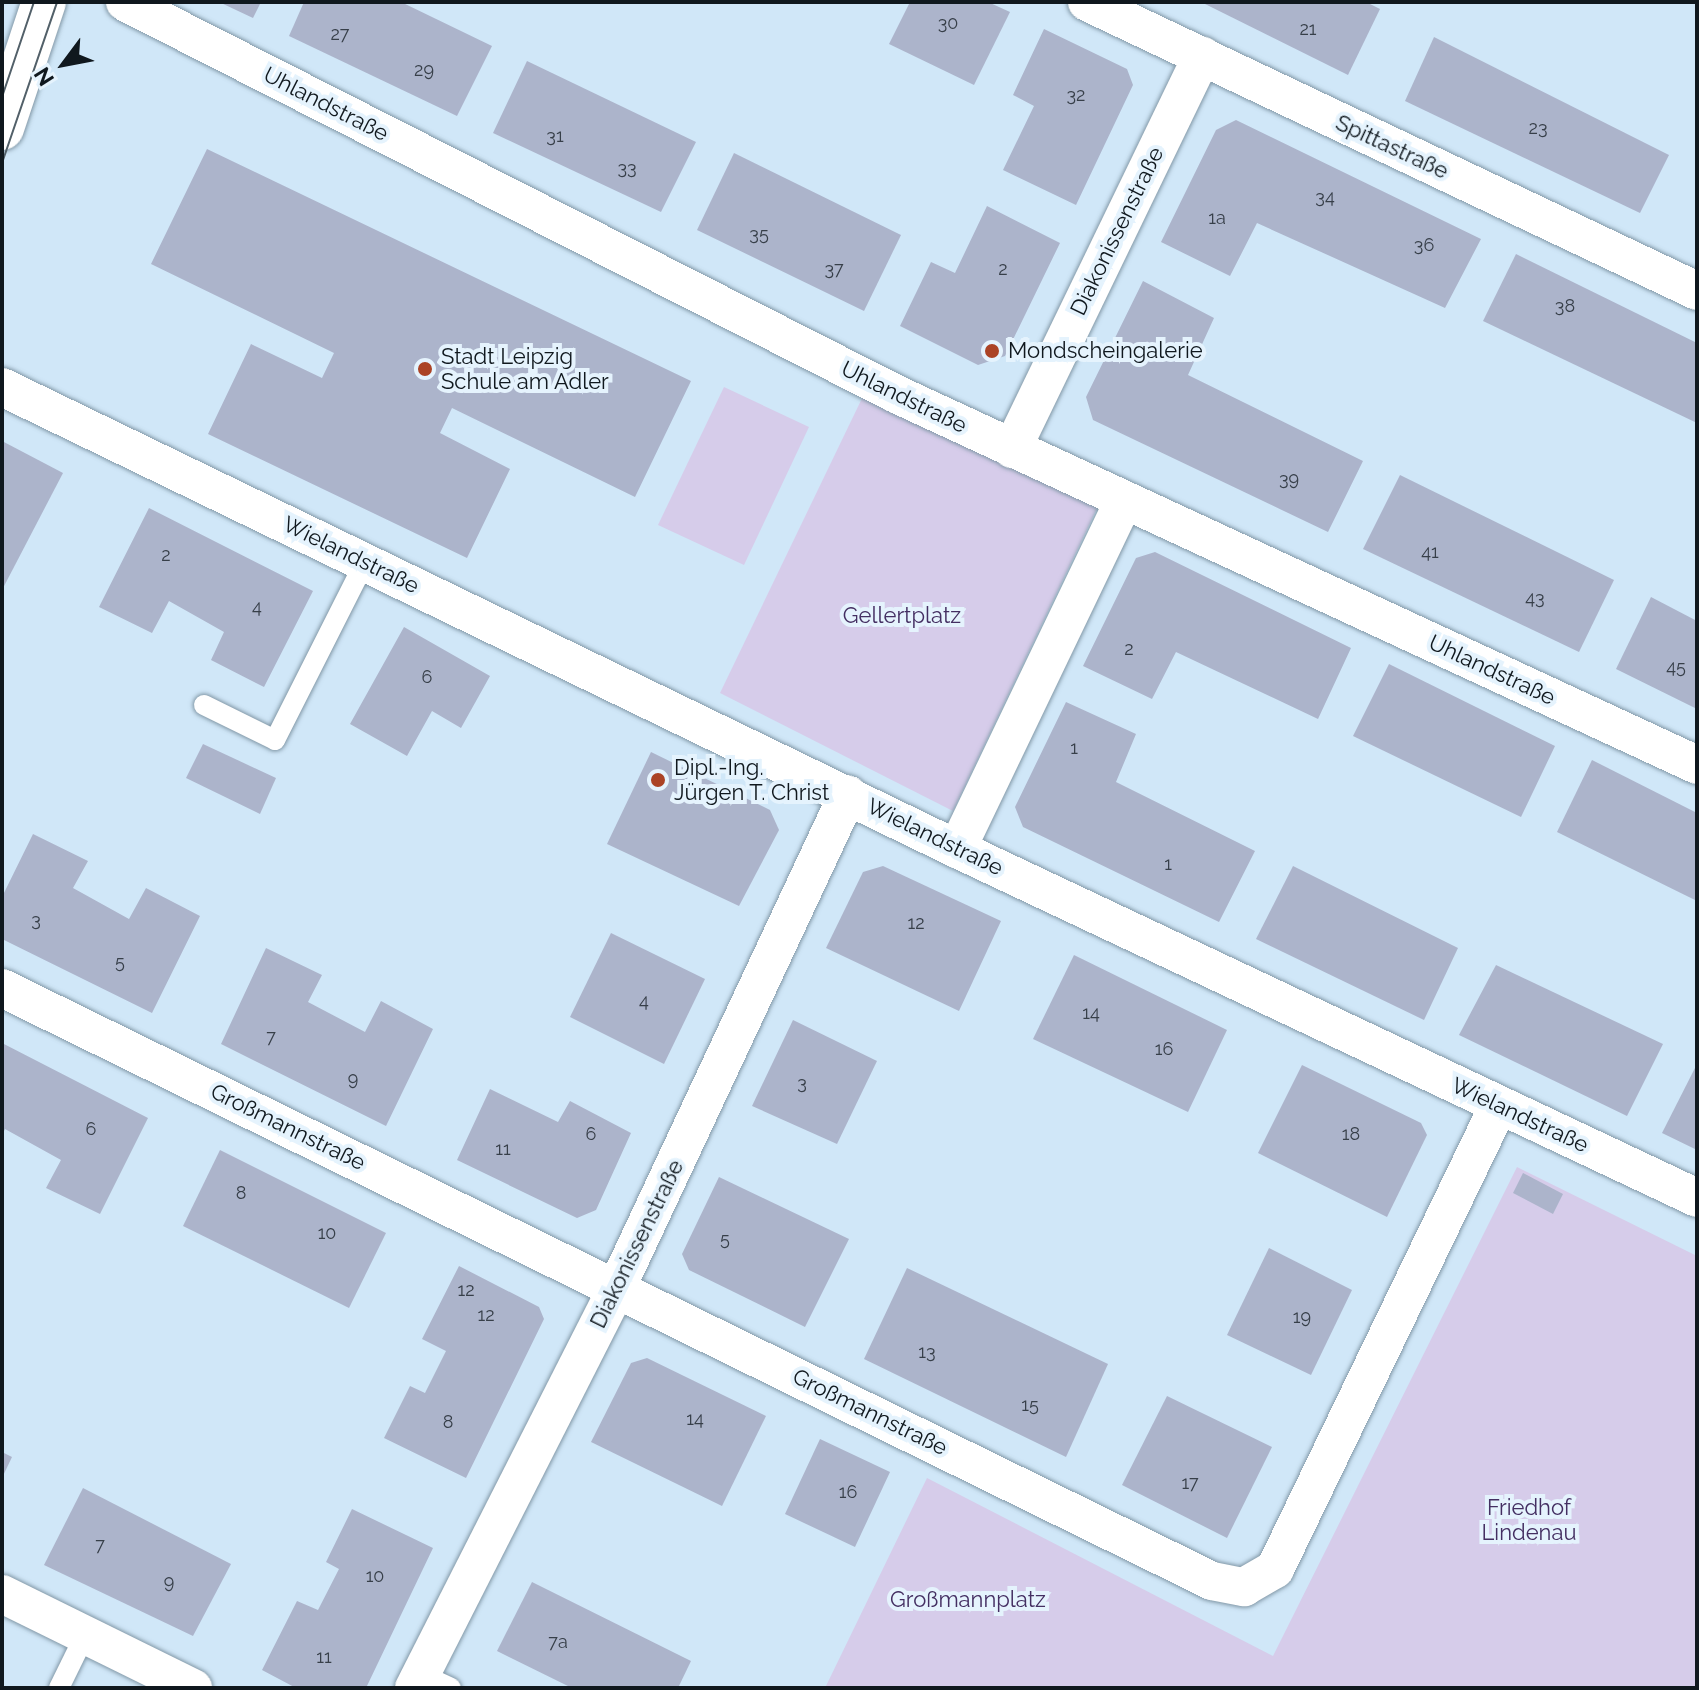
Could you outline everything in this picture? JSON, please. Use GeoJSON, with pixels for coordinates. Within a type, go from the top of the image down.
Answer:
{"type":"FeatureCollection","features":[{"type":"Feature","properties":{"kind":"street"},"geometry":{"type":"LineString","coordinates":[[2,128],[44,2]]}},
{"type":"Feature","properties":{"kind":"street","name":"Uhlandstraße"},"geometry":{"type":"LineString","coordinates":[[125,2],[896,394],[1697,765]]}},
{"type":"Feature","properties":{"kind":"street","name":"Spittastraße"},"geometry":{"type":"LineString","coordinates":[[1087,2],[1697,291]]}},
{"type":"Feature","properties":{"kind":"street","name":"Diakonissenstraße"},"geometry":{"type":"LineString","coordinates":[[1012,449],[1202,56]]}},
{"type":"Feature","properties":{"kind":"street","name":"Wielandstraße"},"geometry":{"type":"LineString","coordinates":[[2,387],[957,849],[1697,1198]]}},
{"type":"Feature","properties":{"kind":"street"},"geometry":{"type":"LineString","coordinates":[[957,849],[1124,500]]}},
{"type":"Feature","properties":{"kind":"street","name":"Diakonissenstraße"},"geometry":{"type":"LineString","coordinates":[[428,1683],[848,794]]}},
{"type":"Feature","properties":{"kind":"street","name":"Großmannstraße"},"geometry":{"type":"LineString","coordinates":[[2,988],[1212,1581],[1244,1587],[1275,1569],[1499,1105]]}},
{"type":"Feature","properties":{"kind":"street"},"geometry":{"type":"LineString","coordinates":[[2,1594],[193,1688]]}},
{"type":"Feature","properties":{"kind":"lane"},"geometry":{"type":"LineString","coordinates":[[204,705],[275,740],[365,562]]}},
{"type":"Feature","properties":{"kind":"lane"},"geometry":{"type":"LineString","coordinates":[[59,1688],[85,1635]]}},
{"type":"Feature","properties":{"kind":"green space"},"geometry":{"type":"Polygon","coordinates":[[[724,387],[809,427],[744,565],[658,525],[724,387]]]}},
{"type":"Feature","properties":{"kind":"green space","name":"Gellertplatz"},"geometry":{"type":"Polygon","coordinates":[[[866,390],[1100,502],[953,811],[720,693],[866,390]]]}},
{"type":"Feature","properties":{"kind":"green space","name":"Friedhof Lindenau"},"geometry":{"type":"Polygon","coordinates":[[[1517,1167],[1697,1256],[1697,1688],[825,1688],[927,1478],[1273,1656],[1517,1167]]]}},
{"type":"Feature","properties":{"kind":"building"},"geometry":{"type":"Polygon","coordinates":[[[219,2],[261,2],[253,18],[219,2]]]}},
{"type":"Feature","properties":{"kind":"building"},"geometry":{"type":"Polygon","coordinates":[[[304,2],[401,2],[492,46],[457,116],[289,36],[304,2]]]}},
{"type":"Feature","properties":{"kind":"building"},"geometry":{"type":"Polygon","coordinates":[[[910,2],[988,2],[1010,12],[974,85],[889,44],[910,2]]]}},
{"type":"Feature","properties":{"kind":"building"},"geometry":{"type":"Polygon","coordinates":[[[1201,2],[1366,2],[1380,9],[1348,75],[1201,2]]]}},
{"type":"Feature","properties":{"kind":"building"},"geometry":{"type":"Polygon","coordinates":[[[1044,29],[1127,69],[1133,85],[1076,205],[1003,170],[1034,106],[1013,95],[1044,29]]]}},
{"type":"Feature","properties":{"kind":"building"},"geometry":{"type":"Polygon","coordinates":[[[1434,37],[1669,155],[1640,213],[1405,101],[1434,37]]]}},
{"type":"Feature","properties":{"kind":"building"},"geometry":{"type":"Polygon","coordinates":[[[527,61],[696,142],[661,212],[493,133],[527,61]]]}},
{"type":"Feature","properties":{"kind":"building"},"geometry":{"type":"Polygon","coordinates":[[[1236,120],[1481,239],[1445,308],[1257,223],[1230,276],[1161,242],[1216,130],[1236,120]]]}},
{"type":"Feature","properties":{"kind":"building"},"geometry":{"type":"Polygon","coordinates":[[[207,149],[691,381],[635,497],[452,408],[440,433],[510,469],[467,558],[208,434],[251,344],[322,378],[334,353],[151,264],[207,149]]]}},
{"type":"Feature","properties":{"kind":"building"},"geometry":{"type":"Polygon","coordinates":[[[734,153],[901,235],[864,311],[697,230],[734,153]]]}},
{"type":"Feature","properties":{"kind":"building"},"geometry":{"type":"Polygon","coordinates":[[[987,206],[1060,243],[1005,356],[978,365],[900,326],[931,262],[955,273],[987,206]]]}},
{"type":"Feature","properties":{"kind":"building"},"geometry":{"type":"Polygon","coordinates":[[[1516,254],[1697,343],[1697,423],[1483,321],[1516,254]]]}},
{"type":"Feature","properties":{"kind":"building"},"geometry":{"type":"Polygon","coordinates":[[[1143,281],[1214,318],[1188,375],[1363,461],[1328,532],[1093,420],[1086,397],[1143,281]]]}},
{"type":"Feature","properties":{"kind":"building"},"geometry":{"type":"Polygon","coordinates":[[[2,441],[63,473],[2,590],[2,441]]]}},
{"type":"Feature","properties":{"kind":"building"},"geometry":{"type":"Polygon","coordinates":[[[1400,475],[1614,580],[1579,652],[1363,549],[1400,475]]]}},
{"type":"Feature","properties":{"kind":"building"},"geometry":{"type":"Polygon","coordinates":[[[149,508],[313,591],[264,687],[211,660],[224,632],[169,601],[152,633],[99,607],[149,508]]]}},
{"type":"Feature","properties":{"kind":"building"},"geometry":{"type":"Polygon","coordinates":[[[1155,552],[1351,648],[1318,719],[1176,652],[1152,699],[1083,666],[1136,558],[1155,552]]]}},
{"type":"Feature","properties":{"kind":"building"},"geometry":{"type":"Polygon","coordinates":[[[1651,597],[1697,621],[1697,709],[1616,669],[1651,597]]]}},
{"type":"Feature","properties":{"kind":"building"},"geometry":{"type":"Polygon","coordinates":[[[404,627],[490,676],[461,728],[432,711],[407,756],[350,724],[404,627]]]}},
{"type":"Feature","properties":{"kind":"building"},"geometry":{"type":"Polygon","coordinates":[[[1389,664],[1555,746],[1521,817],[1353,736],[1389,664]]]}},
{"type":"Feature","properties":{"kind":"building"},"geometry":{"type":"Polygon","coordinates":[[[1066,702],[1136,734],[1116,782],[1255,851],[1219,922],[1023,827],[1015,807],[1066,702]]]}},
{"type":"Feature","properties":{"kind":"building"},"geometry":{"type":"Polygon","coordinates":[[[203,744],[276,778],[260,814],[186,778],[203,744]]]}},
{"type":"Feature","properties":{"kind":"building"},"geometry":{"type":"Polygon","coordinates":[[[651,752],[770,810],[779,830],[739,906],[607,844],[651,752]]]}},
{"type":"Feature","properties":{"kind":"building"},"geometry":{"type":"Polygon","coordinates":[[[1592,760],[1697,813],[1697,901],[1557,832],[1592,760]]]}},
{"type":"Feature","properties":{"kind":"building"},"geometry":{"type":"Polygon","coordinates":[[[33,834],[88,861],[73,888],[129,919],[146,888],[200,916],[152,1013],[2,939],[2,897],[33,834]]]}},
{"type":"Feature","properties":{"kind":"building"},"geometry":{"type":"Polygon","coordinates":[[[883,866],[1001,921],[959,1011],[826,948],[863,872],[883,866]]]}},
{"type":"Feature","properties":{"kind":"building"},"geometry":{"type":"Polygon","coordinates":[[[1293,866],[1458,948],[1424,1020],[1256,939],[1293,866]]]}},
{"type":"Feature","properties":{"kind":"building"},"geometry":{"type":"Polygon","coordinates":[[[611,933],[705,979],[664,1064],[570,1017],[611,933]]]}},
{"type":"Feature","properties":{"kind":"building"},"geometry":{"type":"Polygon","coordinates":[[[266,948],[322,975],[308,1002],[365,1032],[381,1001],[433,1029],[386,1126],[221,1044],[266,948]]]}},
{"type":"Feature","properties":{"kind":"building"},"geometry":{"type":"Polygon","coordinates":[[[1074,955],[1227,1030],[1188,1112],[1033,1039],[1074,955]]]}},
{"type":"Feature","properties":{"kind":"building"},"geometry":{"type":"Polygon","coordinates":[[[1496,965],[1663,1044],[1627,1116],[1459,1035],[1496,965]]]}},
{"type":"Feature","properties":{"kind":"building"},"geometry":{"type":"Polygon","coordinates":[[[793,1020],[877,1061],[837,1144],[752,1106],[793,1020]]]}},
{"type":"Feature","properties":{"kind":"building"},"geometry":{"type":"Polygon","coordinates":[[[2,1043],[148,1118],[100,1214],[46,1188],[61,1160],[5,1129],[2,1135],[2,1043]]]}},
{"type":"Feature","properties":{"kind":"building"},"geometry":{"type":"Polygon","coordinates":[[[1697,1064],[1697,1150],[1662,1133],[1697,1064]]]}},
{"type":"Feature","properties":{"kind":"building"},"geometry":{"type":"Polygon","coordinates":[[[1302,1065],[1421,1123],[1427,1135],[1387,1217],[1258,1153],[1302,1065]]]}},
{"type":"Feature","properties":{"kind":"building"},"geometry":{"type":"Polygon","coordinates":[[[490,1089],[558,1122],[570,1101],[631,1133],[596,1210],[577,1218],[457,1160],[490,1089]]]}},
{"type":"Feature","properties":{"kind":"building"},"geometry":{"type":"Polygon","coordinates":[[[220,1150],[386,1233],[349,1308],[183,1226],[220,1150]]]}},
{"type":"Feature","properties":{"kind":"building"},"geometry":{"type":"Polygon","coordinates":[[[1523,1173],[1563,1194],[1553,1214],[1513,1193],[1523,1173]]]}},
{"type":"Feature","properties":{"kind":"building"},"geometry":{"type":"Polygon","coordinates":[[[719,1177],[849,1239],[805,1327],[689,1270],[682,1254],[719,1177]]]}},
{"type":"Feature","properties":{"kind":"building"},"geometry":{"type":"Polygon","coordinates":[[[1269,1248],[1352,1290],[1311,1375],[1227,1335],[1269,1248]]]}},
{"type":"Feature","properties":{"kind":"building"},"geometry":{"type":"Polygon","coordinates":[[[459,1266],[539,1307],[544,1319],[466,1478],[384,1438],[410,1386],[425,1393],[446,1351],[422,1339],[459,1266]]]}},
{"type":"Feature","properties":{"kind":"building"},"geometry":{"type":"Polygon","coordinates":[[[907,1268],[1108,1364],[1066,1457],[864,1359],[907,1268]]]}},
{"type":"Feature","properties":{"kind":"building"},"geometry":{"type":"Polygon","coordinates":[[[647,1358],[766,1416],[722,1506],[591,1442],[631,1363],[647,1358]]]}},
{"type":"Feature","properties":{"kind":"building"},"geometry":{"type":"Polygon","coordinates":[[[1167,1396],[1272,1447],[1227,1538],[1122,1485],[1167,1396]]]}},
{"type":"Feature","properties":{"kind":"building"},"geometry":{"type":"Polygon","coordinates":[[[820,1439],[890,1472],[855,1547],[785,1514],[820,1439]]]}},
{"type":"Feature","properties":{"kind":"building"},"geometry":{"type":"Polygon","coordinates":[[[2,1452],[12,1457],[2,1478],[2,1452]]]}},
{"type":"Feature","properties":{"kind":"building"},"geometry":{"type":"Polygon","coordinates":[[[83,1488],[231,1564],[193,1636],[44,1565],[83,1488]]]}},
{"type":"Feature","properties":{"kind":"building"},"geometry":{"type":"Polygon","coordinates":[[[352,1509],[433,1548],[366,1688],[296,1688],[262,1670],[297,1601],[318,1610],[339,1569],[326,1562],[352,1509]]]}},
{"type":"Feature","properties":{"kind":"building"},"geometry":{"type":"Polygon","coordinates":[[[532,1582],[691,1661],[678,1688],[572,1688],[497,1651],[532,1582]]]}},
{"type":"Feature","properties":{"kind":"tram line"},"geometry":{"type":"LineString","coordinates":[[2,97],[34,2]]}},
{"type":"Feature","properties":{"kind":"tram line"},"geometry":{"type":"LineString","coordinates":[[2,163],[57,2]]}},
{"type":"Feature","properties":{"kind":"place","name":"Mondscheingalerie"},"geometry":{"type":"Point","coordinates":[992,351]}},
{"type":"Feature","properties":{"kind":"place","name":"Stadt Leipzig Schule am Adler"},"geometry":{"type":"Point","coordinates":[425,369]}},
{"type":"Feature","properties":{"kind":"place","name":"Dipl.-Ing. Jürgen T. Christ"},"geometry":{"type":"Point","coordinates":[658,780]}},
{"type":"Feature","properties":{"kind":"park label","name":"Großmannplatz"},"geometry":{"type":"Point","coordinates":[968,1600]}}]}
